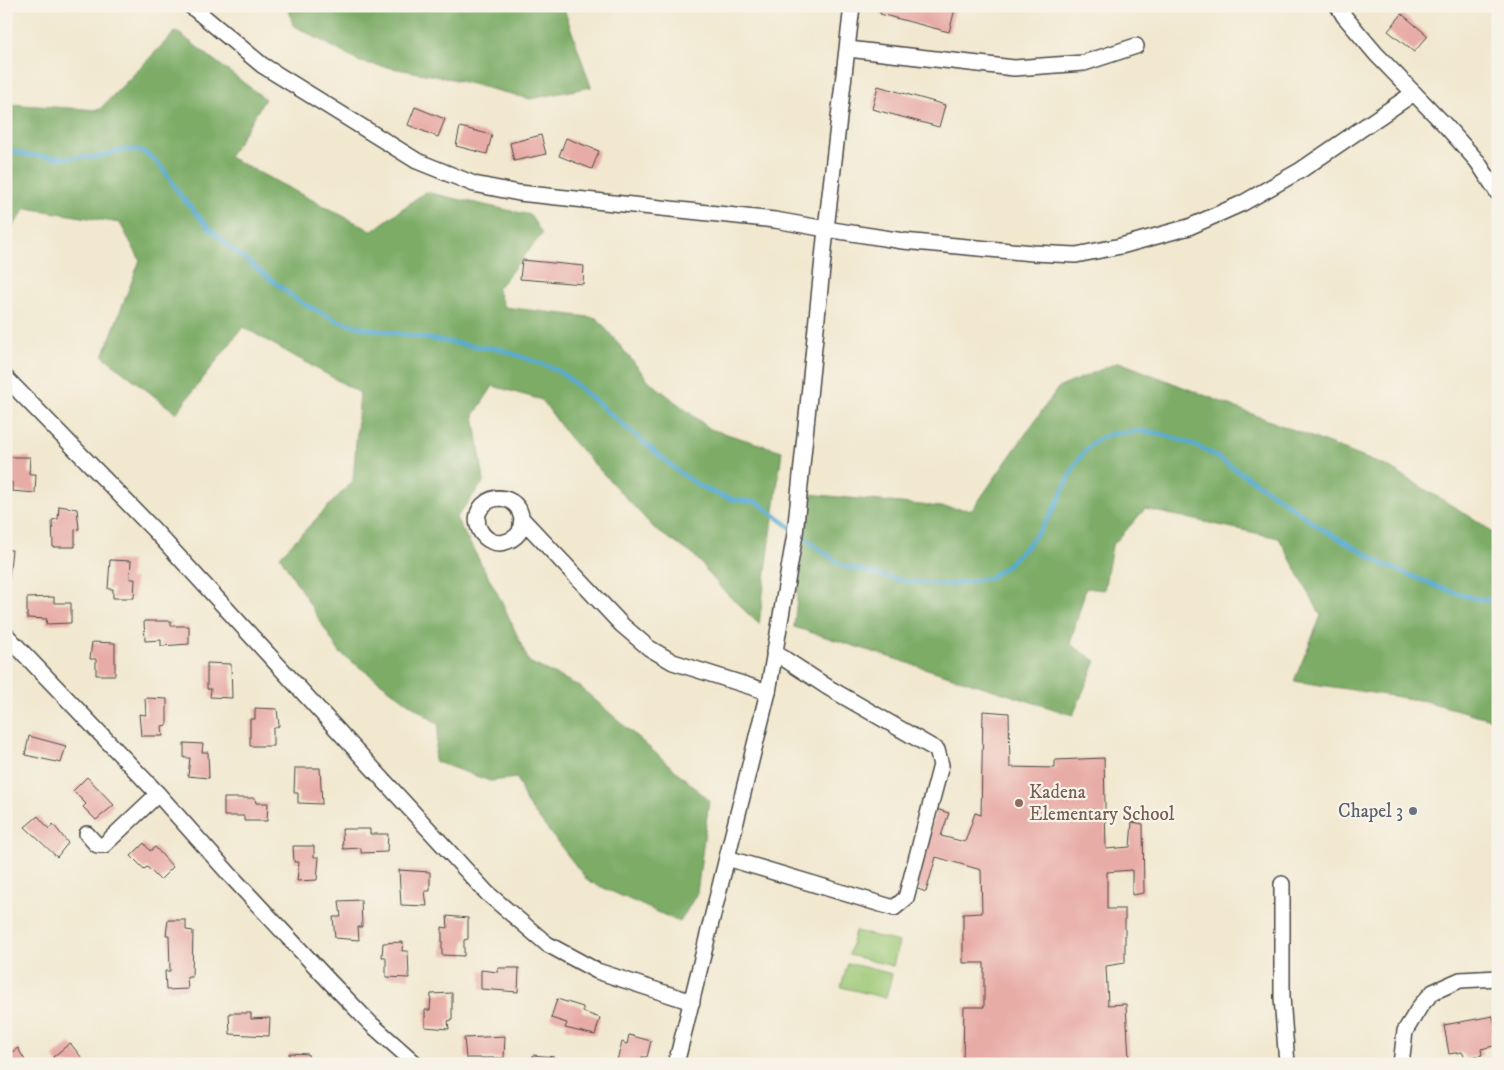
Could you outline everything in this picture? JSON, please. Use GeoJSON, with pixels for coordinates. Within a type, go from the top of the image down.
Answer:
{"type":"FeatureCollection","features":[{"type":"Feature","properties":{"kind":"lane"},"geometry":{"type":"LineString","coordinates":[[191,6],[278,76],[417,161],[474,184],[519,194],[775,220],[903,241],[1033,253],[1076,255],[1121,246],[1189,227],[1243,203],[1301,170],[1414,93]]}},
{"type":"Feature","properties":{"kind":"lane"},"geometry":{"type":"LineString","coordinates":[[676,1064],[768,692],[794,534],[852,6]]}},
{"type":"Feature","properties":{"kind":"lane"},"geometry":{"type":"LineString","coordinates":[[1338,6],[1344,16],[1376,54],[1446,125],[1477,160],[1498,193]]}},
{"type":"Feature","properties":{"kind":"lane"},"geometry":{"type":"LineString","coordinates":[[848,49],[1014,68],[1084,63],[1136,46]]}},
{"type":"Feature","properties":{"kind":"lane"},"geometry":{"type":"LineString","coordinates":[[6,378],[155,531],[487,893],[547,944],[597,971],[692,1002]]}},
{"type":"Feature","properties":{"kind":"lane"},"geometry":{"type":"LineString","coordinates":[[522,519],[622,625],[649,648],[673,662],[768,692]]}},
{"type":"Feature","properties":{"kind":"lane"},"geometry":{"type":"LineString","coordinates":[[6,635],[158,794],[331,983],[371,1024],[416,1064]]}},
{"type":"Feature","properties":{"kind":"lane"},"geometry":{"type":"LineString","coordinates":[[727,858],[894,908],[906,898],[941,765],[937,750],[829,688],[774,652]]}},
{"type":"Feature","properties":{"kind":"lane"},"geometry":{"type":"LineString","coordinates":[[87,834],[97,845],[104,845],[158,794]]}},
{"type":"Feature","properties":{"kind":"lane"},"geometry":{"type":"LineString","coordinates":[[1282,884],[1282,997],[1287,1064]]}},
{"type":"Feature","properties":{"kind":"lane"},"geometry":{"type":"LineString","coordinates":[[1401,1064],[1405,1031],[1421,1005],[1433,992],[1460,980],[1498,978]]}},
{"type":"Feature","properties":{"kind":"green space"},"geometry":{"type":"Polygon","coordinates":[[[288,6],[563,6],[591,87],[530,99],[452,79],[360,62],[293,25],[288,6]]]}},
{"type":"Feature","properties":{"kind":"green space"},"geometry":{"type":"Polygon","coordinates":[[[176,31],[265,99],[229,157],[372,231],[425,192],[530,215],[542,234],[497,289],[504,307],[597,318],[649,381],[710,429],[782,451],[759,624],[723,590],[694,555],[656,530],[569,437],[542,400],[493,386],[474,415],[484,481],[456,518],[502,602],[529,662],[579,686],[709,800],[697,893],[680,922],[588,881],[526,802],[517,778],[490,781],[434,761],[439,725],[340,653],[280,556],[353,481],[360,393],[243,327],[176,413],[103,356],[140,260],[120,223],[26,208],[6,236],[6,104],[99,110],[176,31]]]}},
{"type":"Feature","properties":{"kind":"green space"},"geometry":{"type":"Polygon","coordinates":[[[1119,362],[1388,467],[1479,522],[1498,537],[1498,721],[1425,701],[1294,681],[1321,616],[1279,538],[1145,509],[1112,546],[1104,590],[1086,588],[1070,644],[1096,661],[1073,715],[794,627],[808,494],[972,510],[1058,388],[1119,362]]]}},
{"type":"Feature","properties":{"kind":"green space"},"geometry":{"type":"Polygon","coordinates":[[[855,931],[899,942],[893,966],[849,955],[855,931]]]}},
{"type":"Feature","properties":{"kind":"green space"},"geometry":{"type":"Polygon","coordinates":[[[848,963],[892,974],[886,998],[841,987],[848,963]]]}},
{"type":"Feature","properties":{"kind":"building"},"geometry":{"type":"Polygon","coordinates":[[[882,6],[946,6],[955,9],[949,32],[880,14],[882,6]]]}},
{"type":"Feature","properties":{"kind":"building"},"geometry":{"type":"Polygon","coordinates":[[[1402,14],[1428,36],[1414,52],[1388,31],[1402,14]]]}},
{"type":"Feature","properties":{"kind":"building"},"geometry":{"type":"Polygon","coordinates":[[[878,86],[945,105],[939,127],[872,109],[878,86]]]}},
{"type":"Feature","properties":{"kind":"building"},"geometry":{"type":"Polygon","coordinates":[[[415,107],[445,119],[438,137],[408,125],[415,107]]]}},
{"type":"Feature","properties":{"kind":"building"},"geometry":{"type":"Polygon","coordinates":[[[460,127],[492,135],[487,154],[456,146],[460,127]]]}},
{"type":"Feature","properties":{"kind":"building"},"geometry":{"type":"Polygon","coordinates":[[[541,135],[546,154],[514,161],[510,143],[541,135]]]}},
{"type":"Feature","properties":{"kind":"building"},"geometry":{"type":"Polygon","coordinates":[[[566,138],[599,151],[592,169],[559,156],[566,138]]]}},
{"type":"Feature","properties":{"kind":"building"},"geometry":{"type":"Polygon","coordinates":[[[522,260],[584,266],[583,284],[520,279],[522,260]]]}},
{"type":"Feature","properties":{"kind":"building"},"geometry":{"type":"Polygon","coordinates":[[[9,457],[30,457],[29,474],[36,474],[35,493],[12,491],[12,482],[8,482],[9,457]]]}},
{"type":"Feature","properties":{"kind":"building"},"geometry":{"type":"Polygon","coordinates":[[[59,506],[77,509],[79,529],[75,530],[75,547],[53,547],[52,520],[58,519],[59,506]]]}},
{"type":"Feature","properties":{"kind":"building"},"geometry":{"type":"Polygon","coordinates":[[[6,550],[12,550],[9,577],[6,577],[6,550]]]}},
{"type":"Feature","properties":{"kind":"building"},"geometry":{"type":"Polygon","coordinates":[[[110,560],[131,561],[130,579],[135,579],[134,598],[113,598],[113,589],[108,589],[110,560]]]}},
{"type":"Feature","properties":{"kind":"building"},"geometry":{"type":"Polygon","coordinates":[[[54,597],[54,603],[71,603],[71,623],[46,624],[47,619],[27,618],[27,598],[54,597]]]}},
{"type":"Feature","properties":{"kind":"building"},"geometry":{"type":"Polygon","coordinates":[[[144,621],[171,621],[171,626],[189,626],[189,644],[161,646],[161,640],[145,641],[144,621]]]}},
{"type":"Feature","properties":{"kind":"building"},"geometry":{"type":"Polygon","coordinates":[[[92,642],[115,643],[115,675],[96,675],[96,659],[90,659],[92,642]]]}},
{"type":"Feature","properties":{"kind":"building"},"geometry":{"type":"Polygon","coordinates":[[[207,663],[231,664],[232,698],[210,697],[211,689],[207,689],[207,663]]]}},
{"type":"Feature","properties":{"kind":"building"},"geometry":{"type":"Polygon","coordinates":[[[145,698],[167,699],[167,725],[162,726],[163,736],[141,736],[139,714],[146,715],[145,698]]]}},
{"type":"Feature","properties":{"kind":"building"},"geometry":{"type":"Polygon","coordinates":[[[255,708],[277,709],[279,726],[273,729],[273,746],[250,746],[250,719],[255,719],[255,708]]]}},
{"type":"Feature","properties":{"kind":"building"},"geometry":{"type":"Polygon","coordinates":[[[983,711],[1009,713],[1010,767],[1055,768],[1055,760],[1104,758],[1106,849],[1130,847],[1132,822],[1143,824],[1144,893],[1132,895],[1132,870],[1107,872],[1107,909],[1125,909],[1125,963],[1106,966],[1108,1005],[1126,1004],[1129,1060],[1110,1061],[1110,1064],[1067,1064],[1067,1061],[1026,1064],[984,1064],[984,1062],[963,1064],[964,1007],[984,1007],[984,963],[963,963],[963,914],[982,913],[981,870],[936,857],[926,892],[915,888],[936,809],[949,813],[941,836],[965,842],[975,813],[981,815],[983,711]]]}},
{"type":"Feature","properties":{"kind":"building"},"geometry":{"type":"Polygon","coordinates":[[[29,736],[66,746],[61,763],[25,755],[29,736]]]}},
{"type":"Feature","properties":{"kind":"building"},"geometry":{"type":"Polygon","coordinates":[[[184,743],[203,744],[202,752],[208,752],[209,778],[188,776],[190,758],[184,758],[184,743]]]}},
{"type":"Feature","properties":{"kind":"building"},"geometry":{"type":"Polygon","coordinates":[[[295,768],[320,768],[322,804],[298,803],[298,793],[294,793],[295,768]]]}},
{"type":"Feature","properties":{"kind":"building"},"geometry":{"type":"Polygon","coordinates":[[[87,777],[114,805],[96,820],[83,807],[86,804],[73,791],[87,777]]]}},
{"type":"Feature","properties":{"kind":"building"},"geometry":{"type":"Polygon","coordinates":[[[224,798],[255,798],[256,803],[268,803],[267,821],[244,821],[244,816],[224,816],[224,798]]]}},
{"type":"Feature","properties":{"kind":"building"},"geometry":{"type":"Polygon","coordinates":[[[38,816],[49,829],[53,824],[68,843],[57,857],[25,827],[38,816]]]}},
{"type":"Feature","properties":{"kind":"building"},"geometry":{"type":"Polygon","coordinates":[[[342,829],[370,829],[370,834],[388,834],[387,852],[361,853],[361,848],[343,849],[342,829]]]}},
{"type":"Feature","properties":{"kind":"building"},"geometry":{"type":"Polygon","coordinates":[[[144,843],[150,851],[155,847],[173,867],[160,880],[147,867],[144,869],[131,856],[144,843]]]}},
{"type":"Feature","properties":{"kind":"building"},"geometry":{"type":"Polygon","coordinates":[[[293,846],[314,846],[314,857],[319,857],[317,880],[297,881],[299,862],[294,862],[293,846]]]}},
{"type":"Feature","properties":{"kind":"building"},"geometry":{"type":"Polygon","coordinates":[[[399,870],[430,872],[430,891],[425,891],[427,906],[401,905],[399,870]]]}},
{"type":"Feature","properties":{"kind":"building"},"geometry":{"type":"Polygon","coordinates":[[[361,900],[362,927],[358,927],[359,940],[335,938],[333,917],[341,917],[339,901],[361,900]]]}},
{"type":"Feature","properties":{"kind":"building"},"geometry":{"type":"Polygon","coordinates":[[[447,916],[468,918],[468,939],[464,940],[464,956],[442,955],[442,927],[448,928],[447,916]]]}},
{"type":"Feature","properties":{"kind":"building"},"geometry":{"type":"Polygon","coordinates":[[[168,920],[186,920],[186,930],[193,931],[192,977],[187,977],[188,989],[166,990],[165,971],[170,971],[169,935],[166,935],[168,920]]]}},
{"type":"Feature","properties":{"kind":"building"},"geometry":{"type":"Polygon","coordinates":[[[403,942],[402,951],[408,951],[409,978],[386,977],[386,957],[382,957],[383,943],[403,942]]]}},
{"type":"Feature","properties":{"kind":"building"},"geometry":{"type":"Polygon","coordinates":[[[498,968],[519,968],[518,992],[481,989],[481,970],[498,972],[498,968]]]}},
{"type":"Feature","properties":{"kind":"building"},"geometry":{"type":"Polygon","coordinates":[[[452,993],[452,1020],[448,1021],[449,1029],[425,1027],[425,1010],[430,1010],[431,994],[452,993]]]}},
{"type":"Feature","properties":{"kind":"building"},"geometry":{"type":"Polygon","coordinates":[[[557,999],[583,1007],[583,1012],[600,1018],[595,1035],[565,1028],[567,1023],[551,1018],[557,999]]]}},
{"type":"Feature","properties":{"kind":"building"},"geometry":{"type":"Polygon","coordinates":[[[229,1013],[251,1013],[251,1019],[270,1018],[269,1036],[230,1034],[229,1013]]]}},
{"type":"Feature","properties":{"kind":"building"},"geometry":{"type":"Polygon","coordinates":[[[1493,1016],[1498,1045],[1481,1049],[1482,1055],[1465,1058],[1462,1052],[1449,1054],[1444,1025],[1493,1016]]]}},
{"type":"Feature","properties":{"kind":"building"},"geometry":{"type":"Polygon","coordinates":[[[629,1035],[651,1041],[647,1057],[642,1057],[641,1064],[616,1064],[622,1042],[627,1044],[629,1035]]]}},
{"type":"Feature","properties":{"kind":"building"},"geometry":{"type":"Polygon","coordinates":[[[505,1036],[504,1058],[466,1058],[464,1038],[505,1036]]]}},
{"type":"Feature","properties":{"kind":"building"},"geometry":{"type":"Polygon","coordinates":[[[70,1043],[87,1064],[58,1064],[53,1057],[70,1043]]]}},
{"type":"Feature","properties":{"kind":"building"},"geometry":{"type":"Polygon","coordinates":[[[18,1048],[27,1064],[6,1064],[6,1056],[18,1048]]]}},
{"type":"Feature","properties":{"kind":"building"},"geometry":{"type":"Polygon","coordinates":[[[289,1053],[308,1054],[308,1064],[284,1064],[284,1061],[289,1061],[289,1053]]]}},
{"type":"Feature","properties":{"kind":"building"},"geometry":{"type":"Polygon","coordinates":[[[533,1055],[554,1057],[554,1064],[533,1064],[533,1055]]]}},
{"type":"Feature","properties":{"kind":"waterway"},"geometry":{"type":"LineString","coordinates":[[6,149],[27,155],[64,158],[97,157],[121,150],[140,150],[153,158],[164,170],[180,195],[208,227],[232,249],[300,302],[338,321],[364,328],[500,349],[547,366],[562,373],[679,472],[698,485],[735,500],[757,502],[793,529]]}},
{"type":"Feature","properties":{"kind":"waterway"},"geometry":{"type":"LineString","coordinates":[[799,534],[843,566],[904,581],[947,585],[989,578],[1006,566],[1040,530],[1053,511],[1075,465],[1095,441],[1110,434],[1140,431],[1158,433],[1209,452],[1275,495],[1319,527],[1383,564],[1441,588],[1473,598],[1498,602]]}},
{"type":"Feature","properties":{"kind":"place","name":"Kadena Elementary School"},"geometry":{"type":"Point","coordinates":[1019,803]}},
{"type":"Feature","properties":{"kind":"place","name":"Chapel 3"},"geometry":{"type":"Point","coordinates":[1413,811]}}]}
